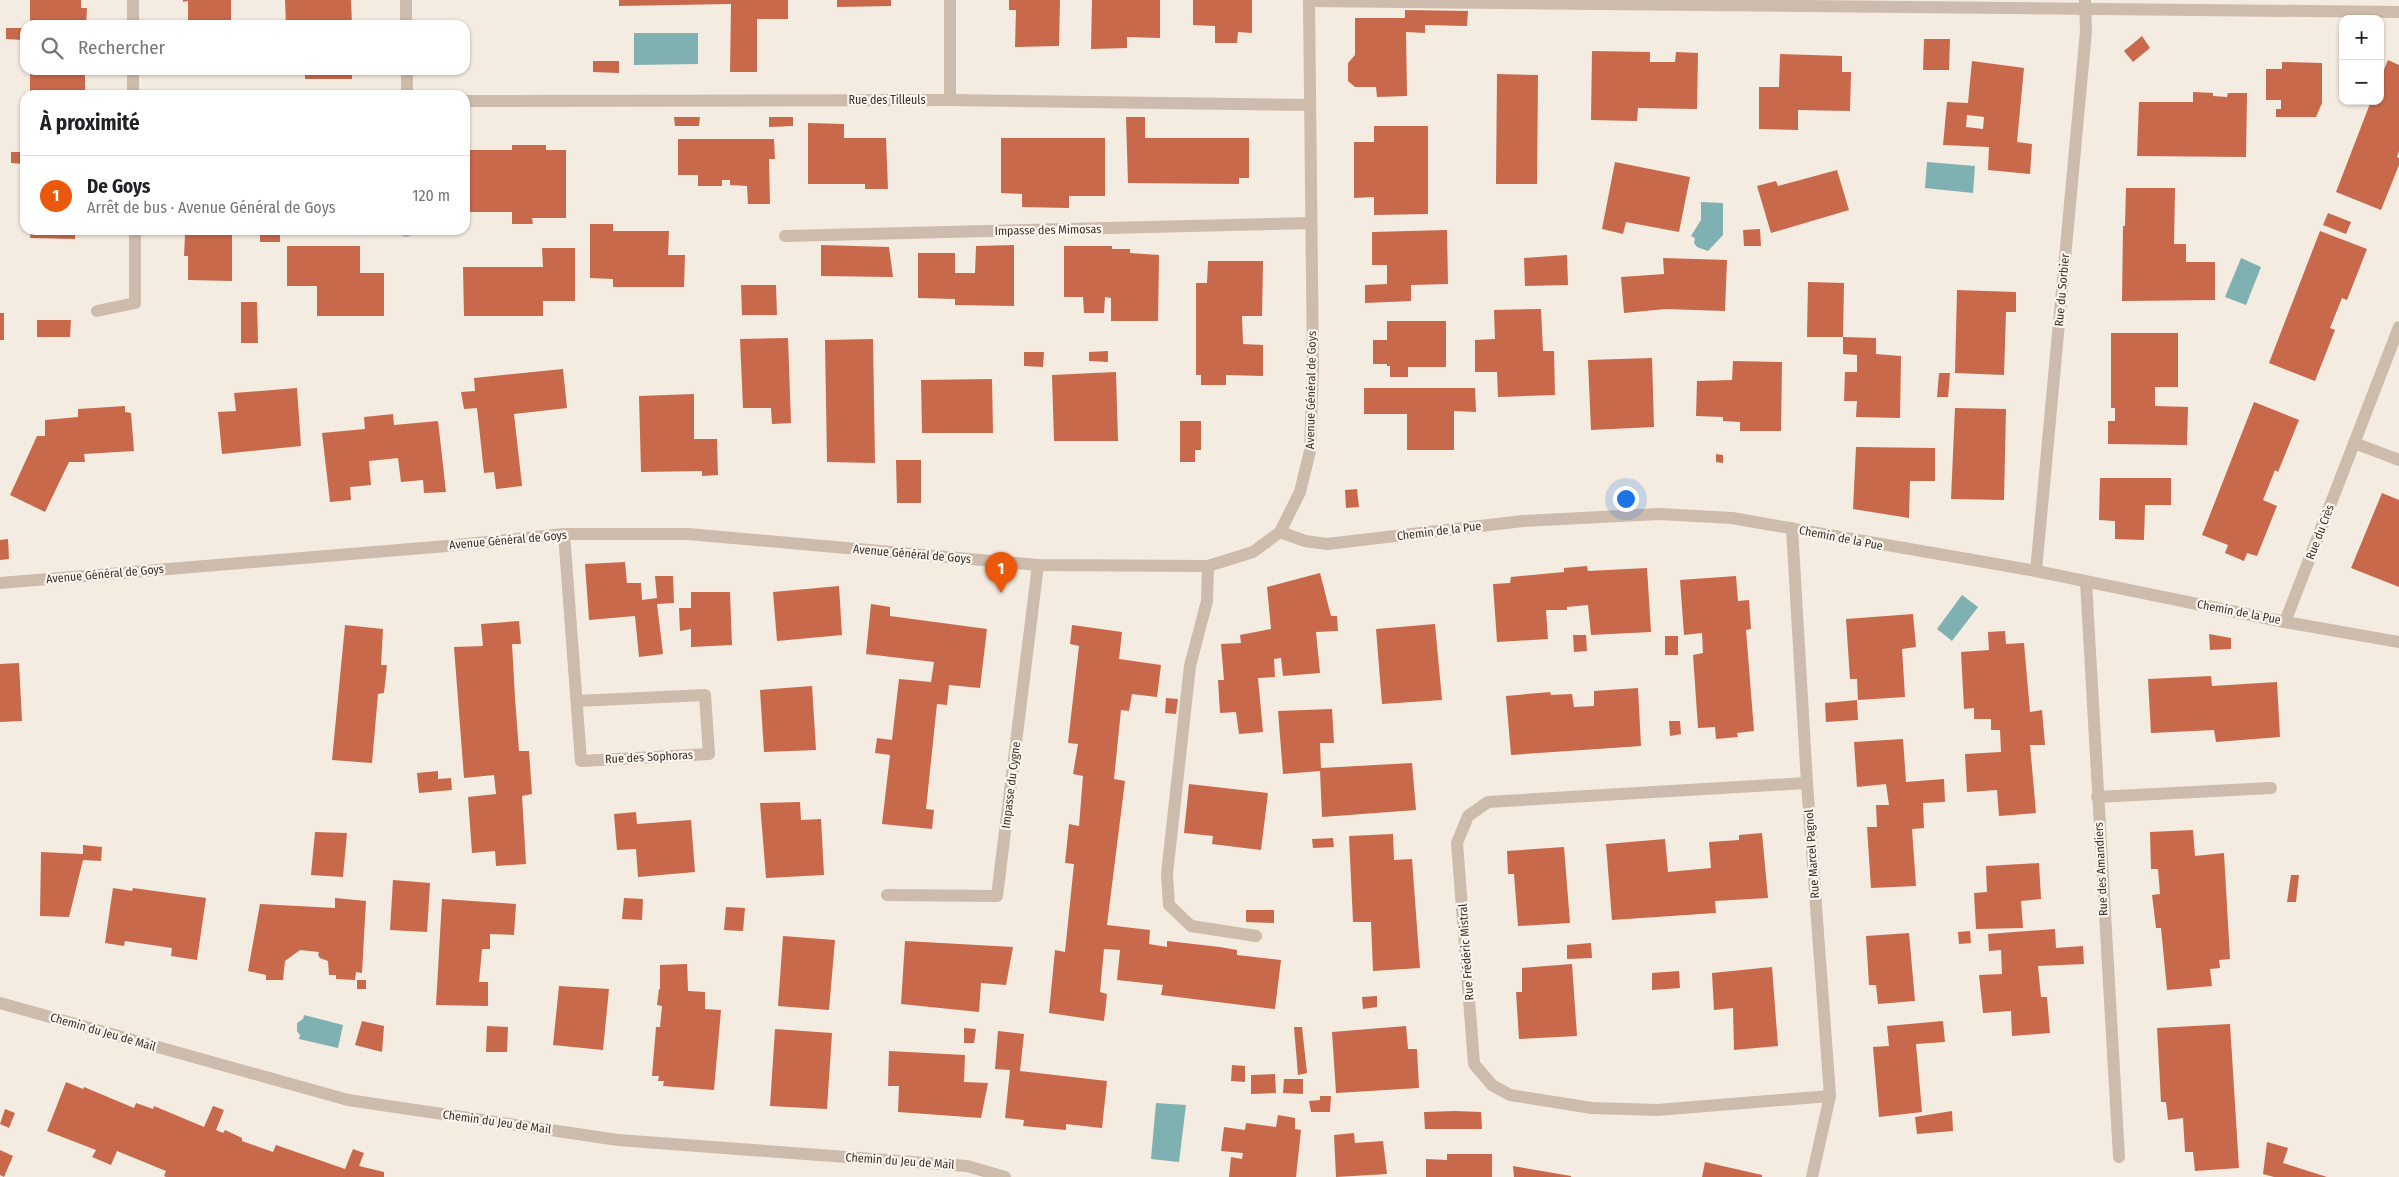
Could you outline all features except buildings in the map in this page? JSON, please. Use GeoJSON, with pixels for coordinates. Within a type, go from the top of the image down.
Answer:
{"type":"FeatureCollection","features":[{"type":"Feature","properties":{"kind":"street"},"geometry":{"type":"LineString","coordinates":[[132,0],[133,20]]}},
{"type":"Feature","properties":{"kind":"street"},"geometry":{"type":"LineString","coordinates":[[406,0],[406,20]]}},
{"type":"Feature","properties":{"kind":"street"},"geometry":{"type":"LineString","coordinates":[[950,0],[950,100]]}},
{"type":"Feature","properties":{"kind":"street"},"geometry":{"type":"LineString","coordinates":[[1309,0],[2085,4],[2383,14],[2399,12]]}},
{"type":"Feature","properties":{"kind":"street","name":"Avenue Général de Goys"},"geometry":{"type":"LineString","coordinates":[[0,583],[447,546],[564,534],[688,534],[1038,565],[1208,566],[1252,552],[1280,532],[1300,492],[1310,451],[1312,369],[1309,0]]}},
{"type":"Feature","properties":{"kind":"street"},"geometry":{"type":"LineString","coordinates":[[2382,0],[2383,14]]}},
{"type":"Feature","properties":{"kind":"street","name":"Rue du Sorbier"},"geometry":{"type":"LineString","coordinates":[[2036,571],[2086,32],[2085,4]]}},
{"type":"Feature","properties":{"kind":"street"},"geometry":{"type":"LineString","coordinates":[[133,75],[133,90]]}},
{"type":"Feature","properties":{"kind":"street"},"geometry":{"type":"LineString","coordinates":[[407,75],[407,90]]}},
{"type":"Feature","properties":{"kind":"street","name":"Rue des Tilleuls"},"geometry":{"type":"LineString","coordinates":[[470,101],[950,100],[1309,105]]}},
{"type":"Feature","properties":{"kind":"street","name":"Impasse des Mimosas"},"geometry":{"type":"LineString","coordinates":[[785,236],[1311,223]]}},
{"type":"Feature","properties":{"kind":"street"},"geometry":{"type":"LineString","coordinates":[[97,311],[135,303],[134,235]]}},
{"type":"Feature","properties":{"kind":"street","name":"Rue du Crès"},"geometry":{"type":"LineString","coordinates":[[2285,622],[2399,327]]}},
{"type":"Feature","properties":{"kind":"street"},"geometry":{"type":"LineString","coordinates":[[2354,443],[2399,460]]}},
{"type":"Feature","properties":{"kind":"street","name":"Chemin de la Pue"},"geometry":{"type":"LineString","coordinates":[[1280,532],[1305,541],[1328,544],[1523,521],[1659,514],[1732,518],[2036,571],[2285,622],[2399,642]]}},
{"type":"Feature","properties":{"kind":"street","name":"Rue Marcel Pagnol"},"geometry":{"type":"LineString","coordinates":[[1792,528],[1807,783],[1830,1096],[1812,1177]]}},
{"type":"Feature","properties":{"kind":"street","name":"Rue des Sophoras"},"geometry":{"type":"LineString","coordinates":[[564,534],[581,761],[709,754],[706,695],[577,702]]}},
{"type":"Feature","properties":{"kind":"street","name":"Impasse du Cygne"},"geometry":{"type":"LineString","coordinates":[[887,895],[997,896],[1038,565]]}},
{"type":"Feature","properties":{"kind":"street"},"geometry":{"type":"LineString","coordinates":[[1208,566],[1207,601],[1190,666],[1167,874],[1169,905],[1191,926],[1256,936]]}},
{"type":"Feature","properties":{"kind":"street","name":"Rue des Amandiers"},"geometry":{"type":"LineString","coordinates":[[2086,582],[2119,1157]]}},
{"type":"Feature","properties":{"kind":"street","name":"Rue Frédéric Mistral"},"geometry":{"type":"LineString","coordinates":[[1807,783],[1488,802],[1468,816],[1457,843],[1474,1064],[1492,1085],[1510,1095],[1592,1108],[1657,1110],[1830,1096]]}},
{"type":"Feature","properties":{"kind":"street"},"geometry":{"type":"LineString","coordinates":[[2097,797],[2271,788]]}},
{"type":"Feature","properties":{"kind":"street","name":"Chemin du Jeu de Mail"},"geometry":{"type":"LineString","coordinates":[[0,1003],[348,1100],[618,1140],[967,1166],[1005,1177]]}},
{"type":"Feature","properties":{"kind":"water"},"geometry":{"type":"Polygon","coordinates":[[[634,33],[698,33],[698,64],[634,65],[634,33]]]}},
{"type":"Feature","properties":{"kind":"water"},"geometry":{"type":"Polygon","coordinates":[[[1927,162],[1975,166],[1973,193],[1925,188],[1927,162]]]}},
{"type":"Feature","properties":{"kind":"water"},"geometry":{"type":"Polygon","coordinates":[[[1701,202],[1723,203],[1723,235],[1708,251],[1697,247],[1694,243],[1695,238],[1691,236],[1701,220],[1701,202]]]}},
{"type":"Feature","properties":{"kind":"water"},"geometry":{"type":"Polygon","coordinates":[[[2241,258],[2261,267],[2246,305],[2225,297],[2241,258]]]}},
{"type":"Feature","properties":{"kind":"water"},"geometry":{"type":"Polygon","coordinates":[[[1962,595],[1978,607],[1952,641],[1937,629],[1962,595]]]}},
{"type":"Feature","properties":{"kind":"water"},"geometry":{"type":"Polygon","coordinates":[[[304,1015],[343,1025],[338,1048],[299,1039],[297,1023],[303,1019],[304,1015]]]}},
{"type":"Feature","properties":{"kind":"water"},"geometry":{"type":"Polygon","coordinates":[[[1156,1103],[1186,1105],[1179,1162],[1151,1159],[1156,1103]]]}},
{"type":"Feature","properties":{"kind":"place","name":"De Goys"},"geometry":{"type":"Point","coordinates":[1001,593]}}]}
